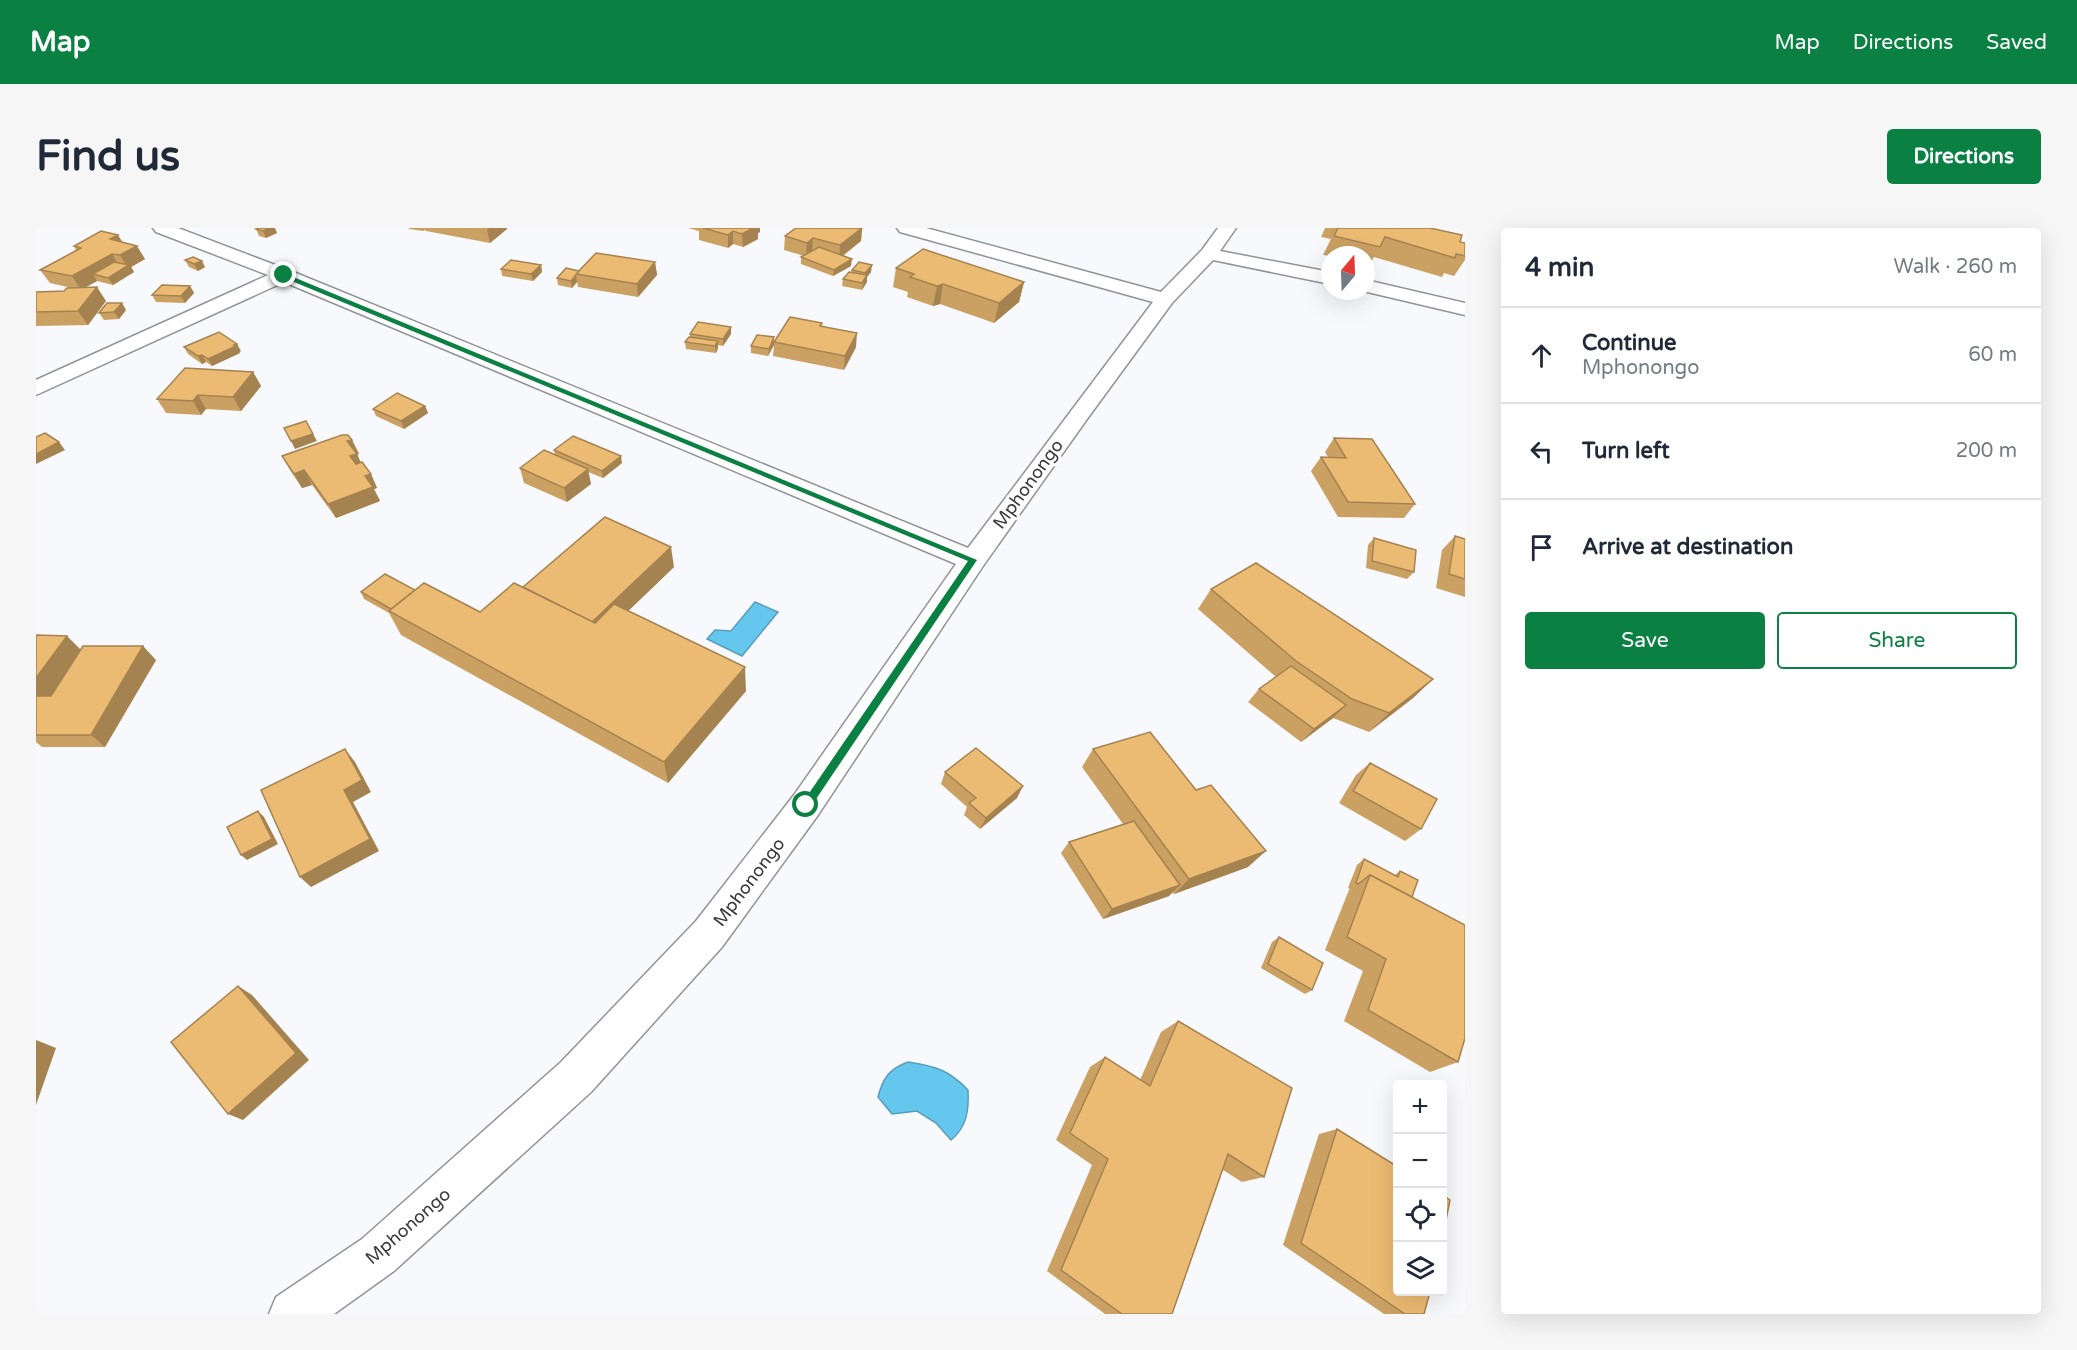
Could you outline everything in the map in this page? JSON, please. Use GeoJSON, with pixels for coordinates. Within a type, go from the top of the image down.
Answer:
{"type":"FeatureCollection","features":[{"type":"Feature","properties":{"kind":"street"},"geometry":{"type":"LineString","coordinates":[[162,228],[284,275],[973,560]]}},
{"type":"Feature","properties":{"kind":"street"},"geometry":{"type":"LineString","coordinates":[[906,228],[1165,299]]}},
{"type":"Feature","properties":{"kind":"street"},"geometry":{"type":"LineString","coordinates":[[1218,241],[1321,275]]}},
{"type":"Feature","properties":{"kind":"street","name":"Mphonongo"},"geometry":{"type":"LineString","coordinates":[[293,1314],[378,1255],[576,1077],[709,934],[806,805],[973,560],[1165,299],[1218,241]]}},
{"type":"Feature","properties":{"kind":"street"},"geometry":{"type":"LineString","coordinates":[[36,388],[284,275]]}},
{"type":"Feature","properties":{"kind":"street"},"geometry":{"type":"LineString","coordinates":[[1375,288],[1465,309]]}},
{"type":"Feature","properties":{"kind":"water"},"geometry":{"type":"Polygon","coordinates":[[[755,602],[778,612],[742,656],[707,639],[715,630],[731,631],[755,602]]]}},
{"type":"Feature","properties":{"kind":"water"},"geometry":{"type":"Polygon","coordinates":[[[908,1062],[941,1070],[968,1090],[964,1124],[951,1140],[936,1123],[917,1111],[892,1114],[878,1097],[888,1075],[908,1062]]]}},
{"type":"Feature","properties":{"kind":"building"},"geometry":{"type":"Polygon","coordinates":[[[270,228],[263,231],[256,229],[270,228]]]}},
{"type":"Feature","properties":{"kind":"building"},"geometry":{"type":"Polygon","coordinates":[[[703,228],[753,228],[742,234],[733,231],[728,235],[703,228]]]}},
{"type":"Feature","properties":{"kind":"building"},"geometry":{"type":"Polygon","coordinates":[[[796,228],[862,228],[840,245],[813,238],[807,243],[785,236],[796,228]]]}},
{"type":"Feature","properties":{"kind":"building"},"geometry":{"type":"Polygon","coordinates":[[[1338,228],[1430,228],[1462,235],[1460,242],[1465,243],[1465,256],[1456,254],[1455,258],[1385,237],[1380,247],[1334,236],[1338,228]]]}},
{"type":"Feature","properties":{"kind":"building"},"geometry":{"type":"Polygon","coordinates":[[[101,231],[118,235],[110,239],[137,246],[120,255],[112,254],[72,276],[40,270],[81,248],[74,246],[101,231]]]}},
{"type":"Feature","properties":{"kind":"building"},"geometry":{"type":"Polygon","coordinates":[[[819,247],[852,259],[834,270],[801,257],[819,247]]]}},
{"type":"Feature","properties":{"kind":"building"},"geometry":{"type":"Polygon","coordinates":[[[923,249],[1024,282],[999,303],[943,284],[937,286],[910,277],[914,274],[896,268],[923,249]]]}},
{"type":"Feature","properties":{"kind":"building"},"geometry":{"type":"Polygon","coordinates":[[[596,253],[655,262],[637,284],[576,274],[596,253]]]}},
{"type":"Feature","properties":{"kind":"building"},"geometry":{"type":"Polygon","coordinates":[[[193,257],[202,261],[194,264],[185,260],[193,257]]]}},
{"type":"Feature","properties":{"kind":"building"},"geometry":{"type":"Polygon","coordinates":[[[511,260],[541,265],[531,274],[501,269],[511,260]]]}},
{"type":"Feature","properties":{"kind":"building"},"geometry":{"type":"Polygon","coordinates":[[[114,262],[129,265],[108,278],[93,274],[114,262]]]}},
{"type":"Feature","properties":{"kind":"building"},"geometry":{"type":"Polygon","coordinates":[[[859,262],[872,265],[865,273],[852,270],[859,262]]]}},
{"type":"Feature","properties":{"kind":"building"},"geometry":{"type":"Polygon","coordinates":[[[566,268],[579,271],[571,281],[557,278],[566,268]]]}},
{"type":"Feature","properties":{"kind":"building"},"geometry":{"type":"Polygon","coordinates":[[[849,272],[867,275],[862,283],[843,279],[849,272]]]}},
{"type":"Feature","properties":{"kind":"building"},"geometry":{"type":"Polygon","coordinates":[[[162,285],[190,286],[181,296],[152,295],[162,285]]]}},
{"type":"Feature","properties":{"kind":"building"},"geometry":{"type":"Polygon","coordinates":[[[97,287],[78,311],[36,312],[36,292],[97,287]]]}},
{"type":"Feature","properties":{"kind":"building"},"geometry":{"type":"Polygon","coordinates":[[[107,303],[122,303],[114,312],[99,313],[107,303]]]}},
{"type":"Feature","properties":{"kind":"building"},"geometry":{"type":"Polygon","coordinates":[[[790,317],[857,333],[845,356],[774,342],[790,317]]]}},
{"type":"Feature","properties":{"kind":"building"},"geometry":{"type":"Polygon","coordinates":[[[698,322],[731,327],[723,339],[690,334],[698,322]]]}},
{"type":"Feature","properties":{"kind":"building"},"geometry":{"type":"Polygon","coordinates":[[[219,332],[237,344],[234,345],[236,346],[208,359],[184,347],[219,332]]]}},
{"type":"Feature","properties":{"kind":"building"},"geometry":{"type":"Polygon","coordinates":[[[757,335],[774,337],[769,349],[751,346],[757,335]]]}},
{"type":"Feature","properties":{"kind":"building"},"geometry":{"type":"Polygon","coordinates":[[[689,337],[718,341],[715,346],[685,342],[689,337]]]}},
{"type":"Feature","properties":{"kind":"building"},"geometry":{"type":"Polygon","coordinates":[[[185,368],[253,372],[233,397],[198,395],[193,401],[157,399],[185,368]]]}},
{"type":"Feature","properties":{"kind":"building"},"geometry":{"type":"Polygon","coordinates":[[[397,393],[425,406],[401,421],[373,409],[397,393]]]}},
{"type":"Feature","properties":{"kind":"building"},"geometry":{"type":"Polygon","coordinates":[[[306,421],[313,434],[291,441],[284,428],[306,421]]]}},
{"type":"Feature","properties":{"kind":"building"},"geometry":{"type":"Polygon","coordinates":[[[45,433],[59,442],[36,454],[36,437],[45,433]]]}},
{"type":"Feature","properties":{"kind":"building"},"geometry":{"type":"Polygon","coordinates":[[[342,435],[348,435],[352,440],[347,441],[357,454],[350,456],[356,464],[362,462],[371,474],[365,476],[373,487],[328,504],[304,470],[294,474],[282,456],[342,435]]]}},
{"type":"Feature","properties":{"kind":"building"},"geometry":{"type":"Polygon","coordinates":[[[573,436],[621,456],[602,471],[554,450],[573,436]]]}},
{"type":"Feature","properties":{"kind":"building"},"geometry":{"type":"Polygon","coordinates":[[[1334,438],[1372,439],[1415,504],[1348,502],[1321,457],[1346,458],[1334,438]]]}},
{"type":"Feature","properties":{"kind":"building"},"geometry":{"type":"Polygon","coordinates":[[[544,450],[588,469],[564,488],[520,468],[544,450]]]}},
{"type":"Feature","properties":{"kind":"building"},"geometry":{"type":"Polygon","coordinates":[[[605,517],[671,547],[592,622],[523,587],[605,517]]]}},
{"type":"Feature","properties":{"kind":"building"},"geometry":{"type":"Polygon","coordinates":[[[1455,536],[1465,539],[1465,579],[1449,574],[1455,536]]]}},
{"type":"Feature","properties":{"kind":"building"},"geometry":{"type":"Polygon","coordinates":[[[1374,538],[1416,550],[1414,572],[1372,561],[1374,538]]]}},
{"type":"Feature","properties":{"kind":"building"},"geometry":{"type":"Polygon","coordinates":[[[1256,563],[1433,679],[1389,713],[1352,699],[1296,661],[1211,589],[1256,563]]]}},
{"type":"Feature","properties":{"kind":"building"},"geometry":{"type":"Polygon","coordinates":[[[385,574],[415,590],[391,609],[361,592],[385,574]]]}},
{"type":"Feature","properties":{"kind":"building"},"geometry":{"type":"Polygon","coordinates":[[[424,583],[480,612],[514,583],[595,623],[614,604],[745,667],[664,762],[389,611],[424,583]]]}},
{"type":"Feature","properties":{"kind":"building"},"geometry":{"type":"Polygon","coordinates":[[[36,635],[67,636],[36,678],[36,635]]]}},
{"type":"Feature","properties":{"kind":"building"},"geometry":{"type":"Polygon","coordinates":[[[83,646],[143,646],[91,735],[36,735],[36,696],[51,696],[83,646]]]}},
{"type":"Feature","properties":{"kind":"building"},"geometry":{"type":"Polygon","coordinates":[[[1291,666],[1346,705],[1314,729],[1259,689],[1291,666]]]}},
{"type":"Feature","properties":{"kind":"building"},"geometry":{"type":"Polygon","coordinates":[[[1150,732],[1196,790],[1211,785],[1266,851],[1189,879],[1093,749],[1150,732]]]}},
{"type":"Feature","properties":{"kind":"building"},"geometry":{"type":"Polygon","coordinates":[[[976,748],[1023,786],[986,818],[969,803],[976,798],[945,772],[976,748]]]}},
{"type":"Feature","properties":{"kind":"building"},"geometry":{"type":"Polygon","coordinates":[[[345,749],[362,780],[344,790],[370,839],[300,877],[261,790],[345,749]]]}},
{"type":"Feature","properties":{"kind":"building"},"geometry":{"type":"Polygon","coordinates":[[[1370,763],[1437,799],[1421,829],[1353,791],[1370,763]]]}},
{"type":"Feature","properties":{"kind":"building"},"geometry":{"type":"Polygon","coordinates":[[[258,811],[272,839],[241,855],[227,827],[258,811]]]}},
{"type":"Feature","properties":{"kind":"building"},"geometry":{"type":"Polygon","coordinates":[[[1134,821],[1180,885],[1112,909],[1069,842],[1134,821]]]}},
{"type":"Feature","properties":{"kind":"building"},"geometry":{"type":"Polygon","coordinates":[[[1364,859],[1398,877],[1400,871],[1418,880],[1412,897],[1370,875],[1358,884],[1356,883],[1364,859]]]}},
{"type":"Feature","properties":{"kind":"building"},"geometry":{"type":"Polygon","coordinates":[[[1370,875],[1465,925],[1465,1038],[1458,1062],[1368,1010],[1386,959],[1347,937],[1370,875]]]}},
{"type":"Feature","properties":{"kind":"building"},"geometry":{"type":"Polygon","coordinates":[[[1279,937],[1323,963],[1312,990],[1268,964],[1279,937]]]}},
{"type":"Feature","properties":{"kind":"building"},"geometry":{"type":"Polygon","coordinates":[[[238,986],[296,1053],[228,1114],[171,1042],[238,986]]]}},
{"type":"Feature","properties":{"kind":"building"},"geometry":{"type":"Polygon","coordinates":[[[1178,1021],[1292,1088],[1264,1177],[1228,1154],[1172,1314],[1122,1314],[1061,1270],[1108,1159],[1070,1133],[1105,1057],[1150,1086],[1178,1021]]]}},
{"type":"Feature","properties":{"kind":"building"},"geometry":{"type":"Polygon","coordinates":[[[1337,1129],[1393,1164],[1393,1296],[1429,1296],[1424,1314],[1405,1314],[1301,1243],[1337,1129]]]}},
{"type":"Feature","properties":{"kind":"building"},"geometry":{"type":"Polygon","coordinates":[[[1447,1198],[1450,1200],[1447,1215],[1447,1198]]]}},
{"type":"Feature","properties":{"kind":"route"},"geometry":{"type":"LineString","coordinates":[[284,275],[973,560],[806,805]]}}]}
